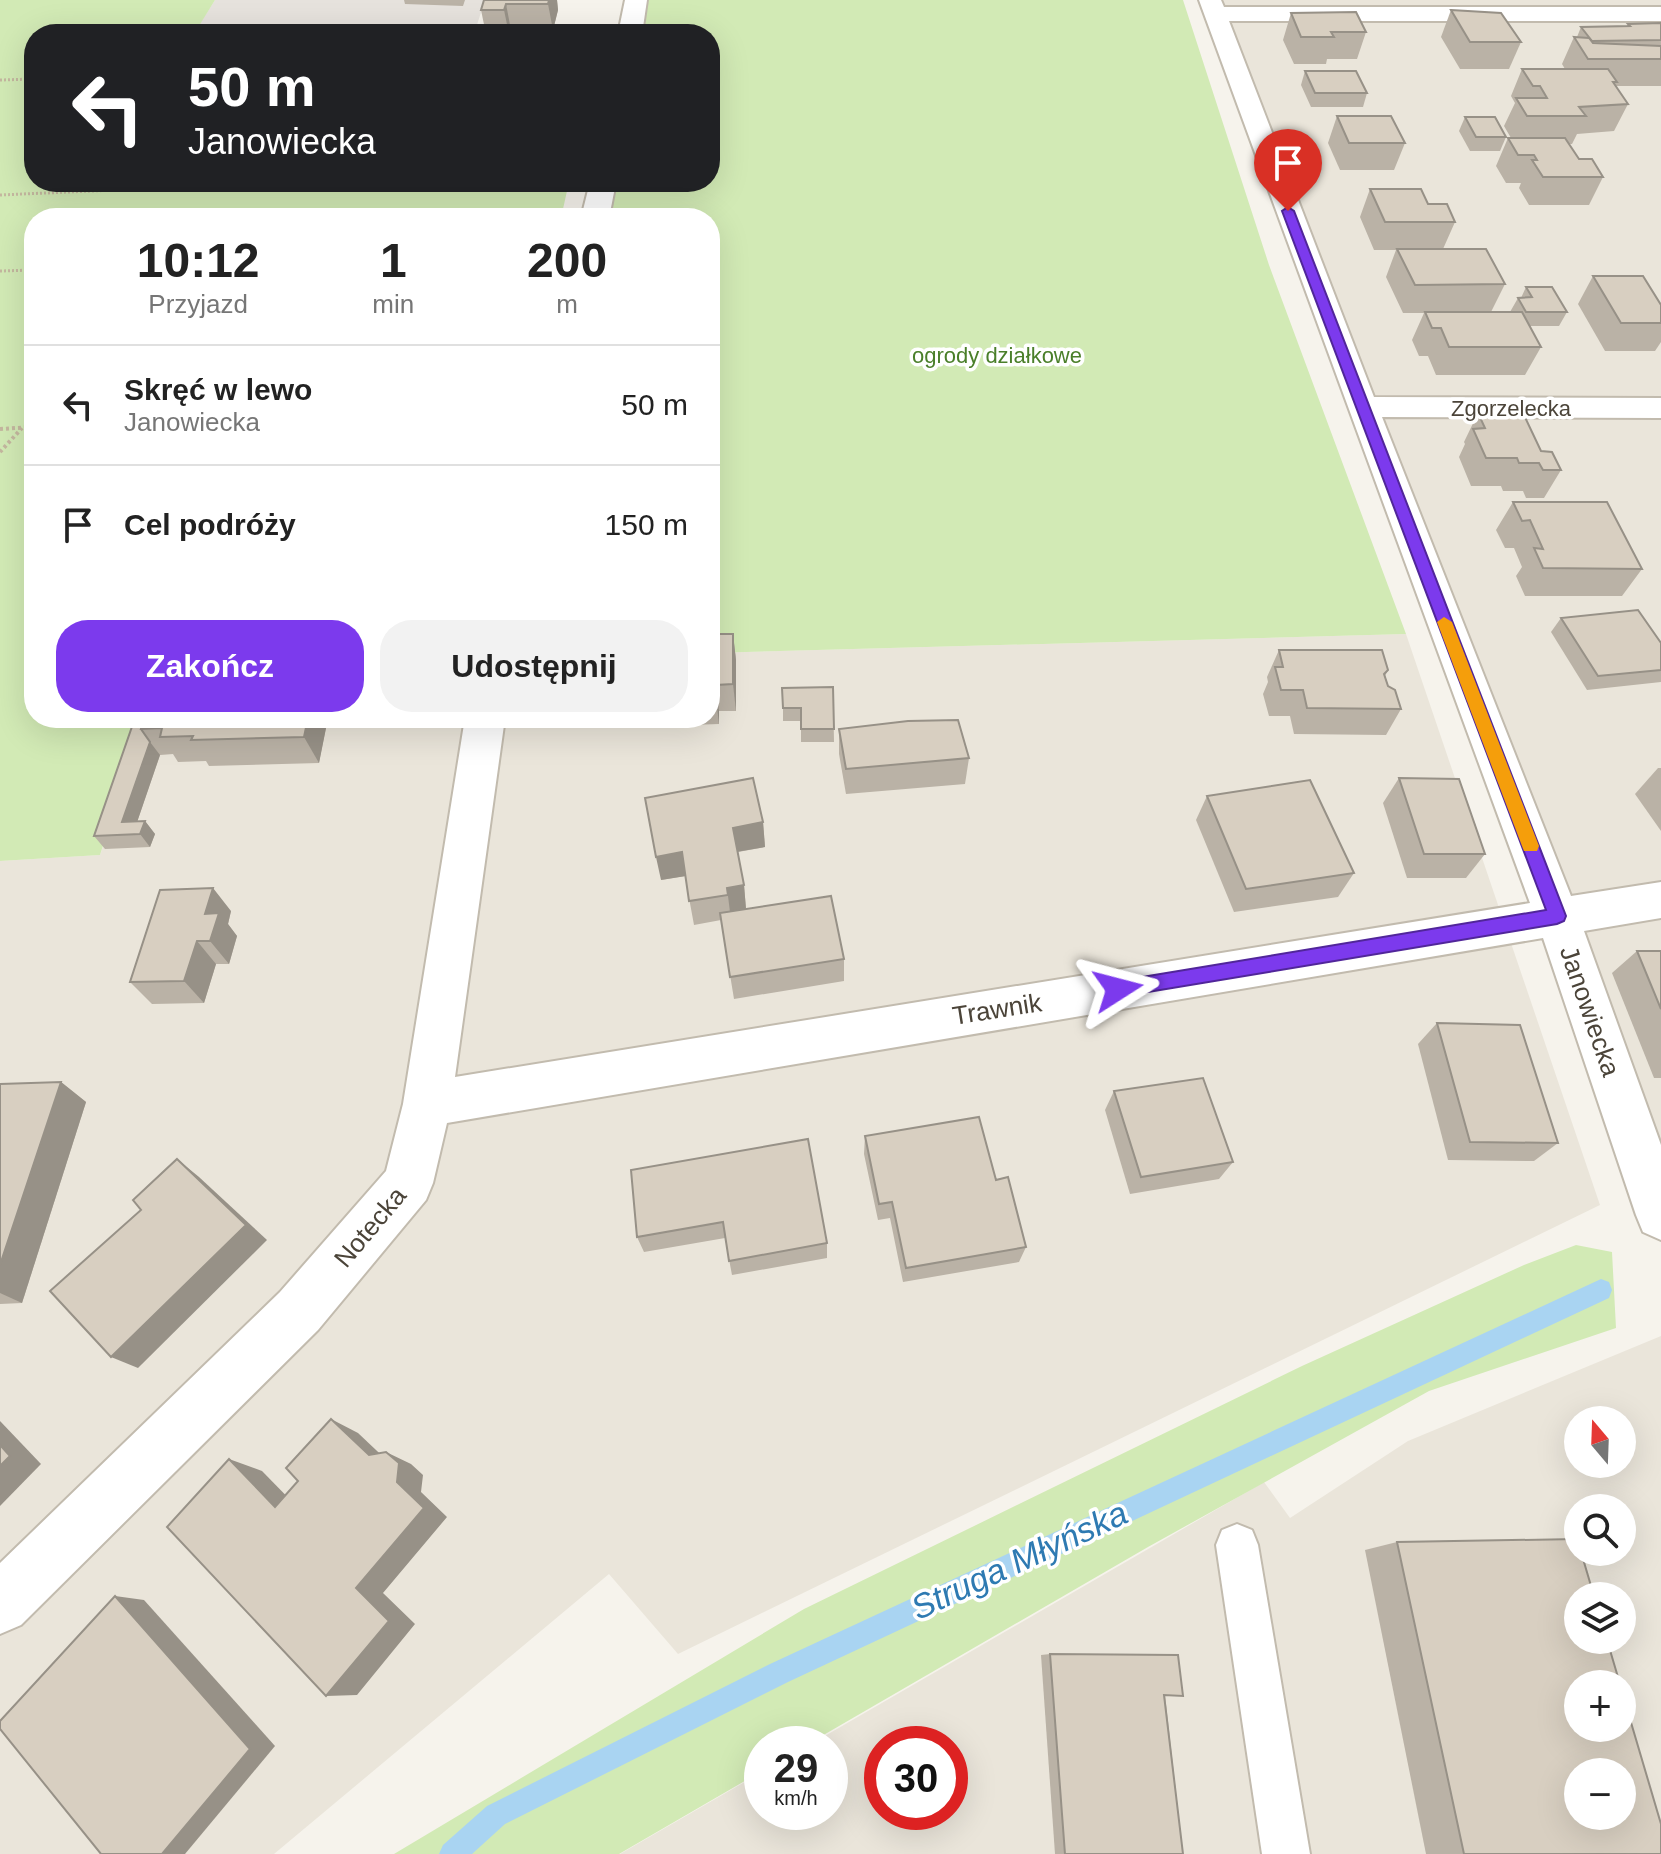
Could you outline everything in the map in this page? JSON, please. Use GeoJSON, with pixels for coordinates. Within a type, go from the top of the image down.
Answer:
{"type":"FeatureCollection","features":[{"type":"Feature","properties":{"kind":"street"},"geometry":{"type":"LineString","coordinates":[[632,24],[636,0]]}},
{"type":"Feature","properties":{"kind":"street"},"geometry":{"type":"LineString","coordinates":[[1212,7],[1661,14]]}},
{"type":"Feature","properties":{"kind":"street","name":"Janowiecka"},"geometry":{"type":"LineString","coordinates":[[1212,7],[1557,916],[1661,1215]]}},
{"type":"Feature","properties":{"kind":"street","name":"Zgorzelecka"},"geometry":{"type":"LineString","coordinates":[[1362,407],[1661,408]]}},
{"type":"Feature","properties":{"kind":"street","name":"Notecka"},"geometry":{"type":"LineString","coordinates":[[0,1604],[299,1311],[408,1183],[427,1104],[483,728]]}},
{"type":"Feature","properties":{"kind":"street","name":"Trawnik"},"geometry":{"type":"LineString","coordinates":[[427,1104],[1661,900]]}},
{"type":"Feature","properties":{"kind":"lane"},"geometry":{"type":"LineString","coordinates":[[1237,1545],[1286,1854]]}},
{"type":"Feature","properties":{"kind":"path"},"geometry":{"type":"LineString","coordinates":[[0,80],[24,79]]}},
{"type":"Feature","properties":{"kind":"path"},"geometry":{"type":"LineString","coordinates":[[0,195],[69,192]]}},
{"type":"Feature","properties":{"kind":"path"},"geometry":{"type":"LineString","coordinates":[[0,271],[24,270]]}},
{"type":"Feature","properties":{"kind":"path"},"geometry":{"type":"LineString","coordinates":[[0,429],[23,428]]}},
{"type":"Feature","properties":{"kind":"path"},"geometry":{"type":"LineString","coordinates":[[0,452],[23,428]]}},
{"type":"Feature","properties":{"kind":"shaded area"},"geometry":{"type":"Polygon","coordinates":[[[215,0],[485,0],[477,24],[199,24],[215,0]]]}},
{"type":"Feature","properties":{"kind":"shaded area"},"geometry":{"type":"Polygon","coordinates":[[[1210,0],[1661,0],[1661,1215],[1210,0]]]}},
{"type":"Feature","properties":{"kind":"shaded area"},"geometry":{"type":"Polygon","coordinates":[[[1406,634],[1600,1205],[678,1654],[609,1574],[274,1854],[0,1854],[0,861],[100,855],[144,728],[720,728],[720,653],[1406,634]]]}},
{"type":"Feature","properties":{"kind":"shaded area"},"geometry":{"type":"Polygon","coordinates":[[[1661,1336],[1661,1854],[620,1854],[744,1782],[744,1830],[848,1830],[848,1726],[842,1726],[1264,1482],[1290,1518],[1408,1441],[1661,1336]]]}},
{"type":"Feature","properties":{"kind":"green space"},"geometry":{"type":"Polygon","coordinates":[[[0,0],[215,0],[200,24],[24,24],[24,192],[567,192],[563,208],[24,208],[24,728],[141,728],[100,855],[0,861],[0,0]]]}},
{"type":"Feature","properties":{"kind":"green space","name":"ogrody działkowe"},"geometry":{"type":"Polygon","coordinates":[[[644,0],[1183,0],[1269,265],[1406,634],[720,653],[720,208],[609,208],[611,192],[720,192],[720,24],[640,24],[644,0]]]}},
{"type":"Feature","properties":{"kind":"green space"},"geometry":{"type":"Polygon","coordinates":[[[1576,1245],[1612,1252],[1616,1328],[1429,1391],[1148,1547],[839,1726],[744,1726],[744,1781],[619,1854],[394,1854],[804,1609],[1302,1366],[1524,1265],[1576,1245]]]}},
{"type":"Feature","properties":{"kind":"building"},"geometry":{"type":"Polygon","coordinates":[[[484,0],[549,0],[548,4],[506,4],[504,10],[481,10],[484,0]]]}},
{"type":"Feature","properties":{"kind":"building"},"geometry":{"type":"Polygon","coordinates":[[[1451,10],[1501,13],[1521,42],[1470,42],[1451,10]]]}},
{"type":"Feature","properties":{"kind":"building"},"geometry":{"type":"Polygon","coordinates":[[[1356,12],[1366,32],[1331,32],[1334,37],[1301,37],[1291,13],[1356,12]]]}},
{"type":"Feature","properties":{"kind":"building"},"geometry":{"type":"Polygon","coordinates":[[[1661,23],[1661,40],[1592,41],[1581,27],[1630,26],[1628,24],[1661,23]]]}},
{"type":"Feature","properties":{"kind":"building"},"geometry":{"type":"Polygon","coordinates":[[[1574,37],[1589,38],[1593,43],[1661,46],[1661,59],[1588,59],[1574,37]]]}},
{"type":"Feature","properties":{"kind":"building"},"geometry":{"type":"Polygon","coordinates":[[[1522,69],[1608,69],[1628,104],[1579,107],[1586,116],[1527,116],[1516,98],[1547,98],[1540,86],[1533,86],[1522,69]]]}},
{"type":"Feature","properties":{"kind":"building"},"geometry":{"type":"Polygon","coordinates":[[[1305,71],[1356,71],[1367,93],[1315,93],[1305,71]]]}},
{"type":"Feature","properties":{"kind":"building"},"geometry":{"type":"Polygon","coordinates":[[[1337,116],[1391,116],[1405,143],[1349,143],[1337,116]]]}},
{"type":"Feature","properties":{"kind":"building"},"geometry":{"type":"Polygon","coordinates":[[[1465,117],[1495,117],[1506,137],[1476,137],[1465,117]]]}},
{"type":"Feature","properties":{"kind":"building"},"geometry":{"type":"Polygon","coordinates":[[[1508,138],[1565,138],[1579,159],[1592,159],[1603,177],[1543,177],[1532,160],[1537,160],[1534,155],[1518,155],[1508,138]]]}},
{"type":"Feature","properties":{"kind":"building"},"geometry":{"type":"Polygon","coordinates":[[[1370,189],[1421,189],[1428,204],[1447,204],[1455,222],[1385,222],[1370,189]]]}},
{"type":"Feature","properties":{"kind":"building"},"geometry":{"type":"Polygon","coordinates":[[[1397,249],[1486,249],[1505,284],[1415,285],[1397,249]]]}},
{"type":"Feature","properties":{"kind":"building"},"geometry":{"type":"Polygon","coordinates":[[[1593,276],[1643,276],[1661,305],[1661,323],[1621,323],[1593,276]]]}},
{"type":"Feature","properties":{"kind":"building"},"geometry":{"type":"Polygon","coordinates":[[[1526,287],[1552,287],[1567,312],[1526,312],[1518,298],[1532,297],[1526,287]]]}},
{"type":"Feature","properties":{"kind":"building"},"geometry":{"type":"Polygon","coordinates":[[[1425,312],[1522,312],[1541,347],[1449,347],[1441,328],[1432,328],[1425,312]]]}},
{"type":"Feature","properties":{"kind":"building"},"geometry":{"type":"Polygon","coordinates":[[[1478,413],[1523,413],[1541,451],[1552,452],[1561,470],[1543,470],[1539,463],[1519,463],[1517,458],[1486,458],[1473,429],[1485,428],[1478,413]]]}},
{"type":"Feature","properties":{"kind":"building"},"geometry":{"type":"Polygon","coordinates":[[[1513,502],[1607,502],[1642,569],[1543,568],[1534,548],[1543,549],[1530,520],[1522,521],[1513,502]]]}},
{"type":"Feature","properties":{"kind":"building"},"geometry":{"type":"Polygon","coordinates":[[[1638,610],[1661,643],[1661,670],[1598,676],[1561,618],[1638,610]]]}},
{"type":"Feature","properties":{"kind":"building"},"geometry":{"type":"Polygon","coordinates":[[[720,634],[733,634],[733,684],[720,685],[720,634]]]}},
{"type":"Feature","properties":{"kind":"building"},"geometry":{"type":"Polygon","coordinates":[[[1279,650],[1382,650],[1388,670],[1384,674],[1388,686],[1395,690],[1401,709],[1307,708],[1303,690],[1281,690],[1275,667],[1283,667],[1279,650]]]}},
{"type":"Feature","properties":{"kind":"building"},"geometry":{"type":"Polygon","coordinates":[[[833,687],[834,729],[801,729],[801,708],[783,708],[782,688],[833,687]]]}},
{"type":"Feature","properties":{"kind":"building"},"geometry":{"type":"Polygon","coordinates":[[[958,720],[969,758],[846,769],[839,729],[908,721],[958,720]]]}},
{"type":"Feature","properties":{"kind":"building"},"geometry":{"type":"Polygon","coordinates":[[[132,728],[141,728],[150,742],[122,822],[145,821],[140,834],[94,836],[132,728]]]}},
{"type":"Feature","properties":{"kind":"building"},"geometry":{"type":"Polygon","coordinates":[[[162,728],[306,728],[304,737],[191,740],[193,736],[160,737],[162,728]]]}},
{"type":"Feature","properties":{"kind":"building"},"geometry":{"type":"Polygon","coordinates":[[[753,778],[763,822],[733,828],[744,885],[727,888],[728,895],[689,901],[682,852],[656,857],[645,798],[753,778]]]}},
{"type":"Feature","properties":{"kind":"building"},"geometry":{"type":"Polygon","coordinates":[[[1399,778],[1459,779],[1485,854],[1424,854],[1399,778]]]}},
{"type":"Feature","properties":{"kind":"building"},"geometry":{"type":"Polygon","coordinates":[[[1310,780],[1354,873],[1246,889],[1207,796],[1310,780]]]}},
{"type":"Feature","properties":{"kind":"building"},"geometry":{"type":"Polygon","coordinates":[[[213,888],[205,914],[219,913],[210,941],[197,941],[184,981],[130,982],[160,890],[213,888]]]}},
{"type":"Feature","properties":{"kind":"building"},"geometry":{"type":"Polygon","coordinates":[[[831,896],[844,959],[730,977],[720,913],[831,896]]]}},
{"type":"Feature","properties":{"kind":"building"},"geometry":{"type":"Polygon","coordinates":[[[1637,951],[1661,951],[1661,1009],[1637,951]]]}},
{"type":"Feature","properties":{"kind":"building"},"geometry":{"type":"Polygon","coordinates":[[[1437,1023],[1520,1025],[1558,1143],[1470,1142],[1437,1023]]]}},
{"type":"Feature","properties":{"kind":"building"},"geometry":{"type":"Polygon","coordinates":[[[1203,1078],[1233,1162],[1141,1177],[1114,1091],[1203,1078]]]}},
{"type":"Feature","properties":{"kind":"building"},"geometry":{"type":"Polygon","coordinates":[[[61,1082],[0,1265],[0,1084],[61,1082]]]}},
{"type":"Feature","properties":{"kind":"building"},"geometry":{"type":"Polygon","coordinates":[[[979,1117],[996,1180],[1008,1177],[1026,1247],[906,1268],[892,1202],[879,1204],[865,1136],[979,1117]]]}},
{"type":"Feature","properties":{"kind":"building"},"geometry":{"type":"Polygon","coordinates":[[[808,1139],[827,1243],[729,1261],[723,1222],[637,1237],[631,1170],[808,1139]]]}},
{"type":"Feature","properties":{"kind":"building"},"geometry":{"type":"Polygon","coordinates":[[[177,1159],[246,1225],[111,1357],[50,1291],[141,1210],[133,1200],[177,1159]]]}},
{"type":"Feature","properties":{"kind":"building"},"geometry":{"type":"Polygon","coordinates":[[[331,1419],[369,1455],[386,1452],[399,1463],[397,1482],[424,1508],[356,1588],[389,1621],[326,1696],[167,1527],[229,1459],[275,1507],[298,1481],[286,1468],[331,1419]]]}},
{"type":"Feature","properties":{"kind":"building"},"geometry":{"type":"Polygon","coordinates":[[[0,1445],[10,1456],[0,1466],[0,1445]]]}},
{"type":"Feature","properties":{"kind":"building"},"geometry":{"type":"Polygon","coordinates":[[[1564,1539],[1564,1566],[1585,1566],[1590,1582],[1564,1582],[1564,1654],[1611,1654],[1616,1670],[1564,1670],[1564,1742],[1636,1742],[1636,1739],[1661,1824],[1661,1854],[1464,1854],[1397,1542],[1564,1539]]]}},
{"type":"Feature","properties":{"kind":"building"},"geometry":{"type":"Polygon","coordinates":[[[115,1596],[250,1749],[162,1854],[101,1854],[0,1729],[0,1721],[115,1596]]]}},
{"type":"Feature","properties":{"kind":"building"},"geometry":{"type":"Polygon","coordinates":[[[1050,1654],[1178,1655],[1183,1696],[1164,1695],[1183,1854],[1065,1854],[1050,1654]]]}},
{"type":"Feature","properties":{"kind":"waterway","name":"Struga Młyńska"},"geometry":{"type":"LineString","coordinates":[[452,1854],[496,1815],[779,1673],[1601,1290]]}},
{"type":"Feature","properties":{"kind":"slow traffic"},"geometry":{"type":"LineString","coordinates":[[1444,622],[1530,846]]}},
{"type":"Feature","properties":{"kind":"route"},"geometry":{"type":"LineString","coordinates":[[1118,989],[1557,916],[1288,211]]}}]}
